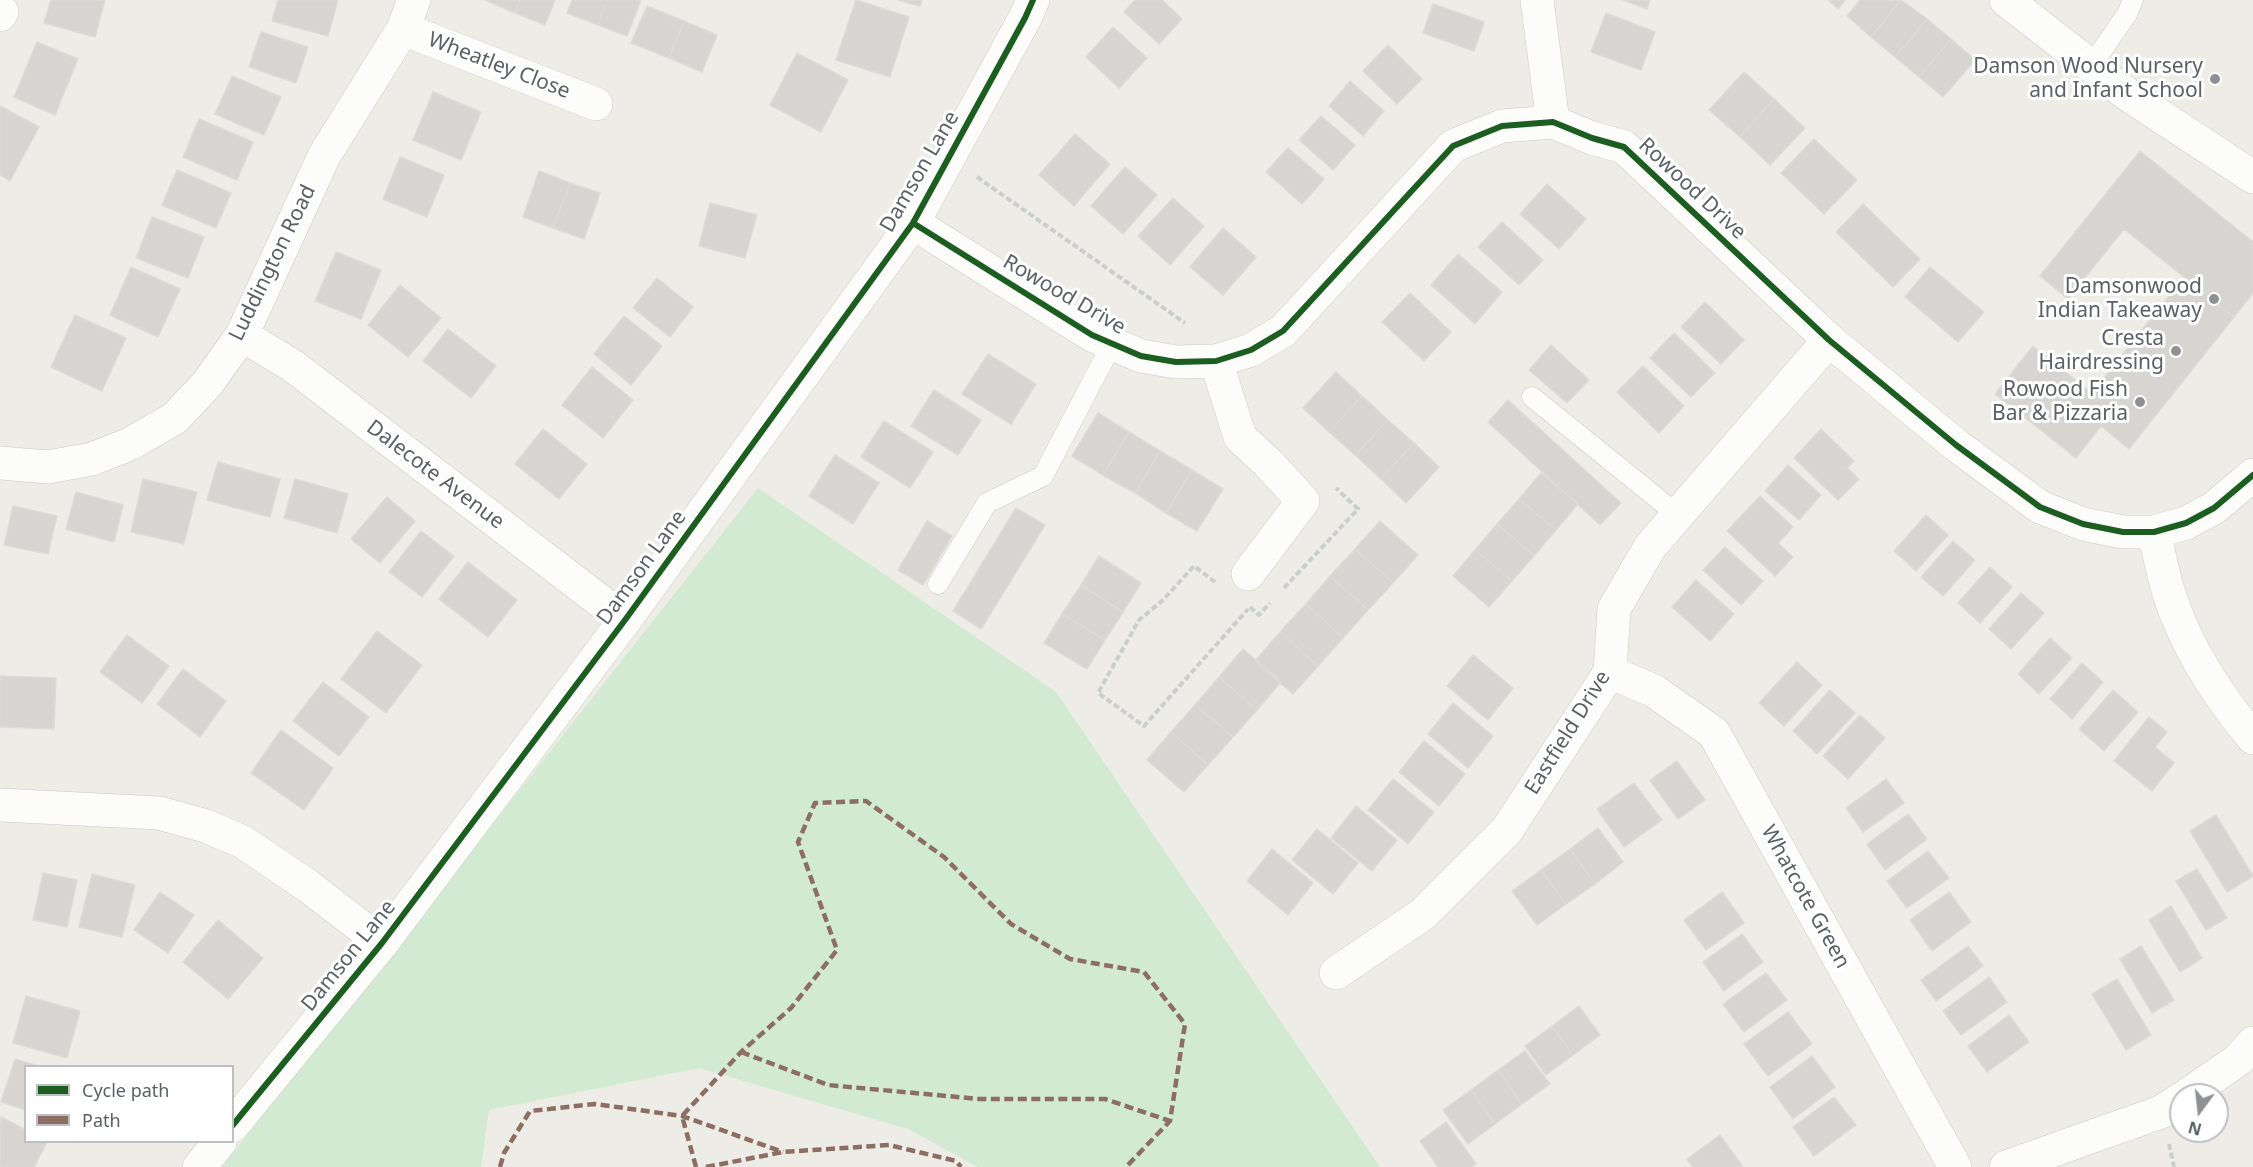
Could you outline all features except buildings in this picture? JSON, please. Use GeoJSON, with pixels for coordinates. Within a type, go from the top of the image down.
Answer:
{"type":"FeatureCollection","features":[{"type":"Feature","properties":{"kind":"street","name":"Damson Lane"},"geometry":{"type":"LineString","coordinates":[[234,1124],[382,943],[625,620],[913,223],[1033,0]]}},
{"type":"Feature","properties":{"kind":"street"},"geometry":{"type":"LineString","coordinates":[[1537,0],[1553,122]]}},
{"type":"Feature","properties":{"kind":"street"},"geometry":{"type":"LineString","coordinates":[[2006,0],[2127,94],[2253,177]]}},
{"type":"Feature","properties":{"kind":"street","name":"Wheatley Close"},"geometry":{"type":"LineString","coordinates":[[408,14],[596,104]]}},
{"type":"Feature","properties":{"kind":"street","name":"Luddington Road"},"geometry":{"type":"LineString","coordinates":[[0,463],[48,467],[92,459],[130,444],[176,418],[207,384],[242,335],[324,156],[408,14]]}},
{"type":"Feature","properties":{"kind":"street","name":"Rowood Drive"},"geometry":{"type":"LineString","coordinates":[[913,223],[1092,335],[1141,356],[1176,362],[1216,361],[1251,350],[1283,331],[1453,146],[1502,126],[1553,122],[1592,138],[1624,147],[1829,340],[1956,445],[2040,507],[2083,524],[2123,532],[2154,532],[2186,523],[2214,508],[2253,475]]}},
{"type":"Feature","properties":{"kind":"street","name":"Dalecote Avenue"},"geometry":{"type":"LineString","coordinates":[[242,335],[293,366],[625,620]]}},
{"type":"Feature","properties":{"kind":"street","name":"Eastfield Drive"},"geometry":{"type":"LineString","coordinates":[[1336,973],[1423,914],[1508,830],[1610,672],[1614,609],[1650,547],[1829,340]]}},
{"type":"Feature","properties":{"kind":"street"},"geometry":{"type":"LineString","coordinates":[[1216,361],[1240,437],[1303,501],[1238,584]]}},
{"type":"Feature","properties":{"kind":"street"},"geometry":{"type":"LineString","coordinates":[[2154,532],[2168,590],[2183,631],[2230,710],[2253,738]]}},
{"type":"Feature","properties":{"kind":"street","name":"Whatcote Green"},"geometry":{"type":"LineString","coordinates":[[1610,672],[1654,691],[1714,733],[1955,1167]]}},
{"type":"Feature","properties":{"kind":"street"},"geometry":{"type":"LineString","coordinates":[[1,814],[159,813],[206,826],[243,842],[308,886],[382,943]]}},
{"type":"Feature","properties":{"kind":"street"},"geometry":{"type":"LineString","coordinates":[[2204,1083],[2238,1060],[2253,1043]]}},
{"type":"Feature","properties":{"kind":"street"},"geometry":{"type":"LineString","coordinates":[[2006,1167],[2161,1112],[2169,1107]]}},
{"type":"Feature","properties":{"kind":"street"},"geometry":{"type":"LineString","coordinates":[[199,1167],[219,1143]]}},
{"type":"Feature","properties":{"kind":"lane"},"geometry":{"type":"LineString","coordinates":[[2091,66],[2127,14],[2133,0]]}},
{"type":"Feature","properties":{"kind":"lane"},"geometry":{"type":"LineString","coordinates":[[938,585],[987,503],[1043,476],[1112,344]]}},
{"type":"Feature","properties":{"kind":"lane"},"geometry":{"type":"LineString","coordinates":[[1532,397],[1678,515]]}},
{"type":"Feature","properties":{"kind":"path"},"geometry":{"type":"LineString","coordinates":[[949,157],[1185,323]]}},
{"type":"Feature","properties":{"kind":"path"},"geometry":{"type":"LineString","coordinates":[[1194,566],[1238,584],[1249,607],[1144,726],[1098,693],[1139,620],[1162,601],[1194,566]]}},
{"type":"Feature","properties":{"kind":"green space"},"geometry":{"type":"Polygon","coordinates":[[[758,488],[1056,692],[1380,1167],[978,1167],[908,1129],[699,1068],[489,1110],[481,1167],[222,1167],[758,488]]]}},
{"type":"Feature","properties":{"kind":"marked path"},"geometry":{"type":"LineString","coordinates":[[696,1167],[682,1116],[741,1052],[791,1008],[837,950],[798,842],[815,803],[866,801],[944,857],[1011,924],[1070,959],[1144,972],[1185,1024],[1170,1121],[1126,1167]]}},
{"type":"Feature","properties":{"kind":"marked path"},"geometry":{"type":"LineString","coordinates":[[741,1052],[828,1085],[979,1099],[1105,1099],[1170,1121]]}},
{"type":"Feature","properties":{"kind":"marked path"},"geometry":{"type":"LineString","coordinates":[[500,1167],[504,1153],[530,1111],[595,1104],[682,1116],[783,1152]]}},
{"type":"Feature","properties":{"kind":"marked path"},"geometry":{"type":"LineString","coordinates":[[706,1167],[783,1152],[889,1145],[956,1161],[961,1167]]}},
{"type":"Feature","properties":{"kind":"cycle path"},"geometry":{"type":"LineString","coordinates":[[234,1124],[382,943],[625,620],[913,223],[1033,0]]}},
{"type":"Feature","properties":{"kind":"cycle path"},"geometry":{"type":"LineString","coordinates":[[913,223],[1092,335],[1141,356],[1176,362],[1216,361],[1251,350],[1283,331],[1453,146],[1502,126],[1553,122],[1592,138],[1624,147],[1829,340],[1956,445],[2040,507],[2083,524],[2123,532],[2154,532],[2186,523],[2214,508],[2253,475]]}},
{"type":"Feature","properties":{"kind":"place","name":"Damson Wood Nursery and Infant School"},"geometry":{"type":"Point","coordinates":[2215,79]}},
{"type":"Feature","properties":{"kind":"place","name":"Damsonwood Indian Takeaway"},"geometry":{"type":"Point","coordinates":[2214,299]}},
{"type":"Feature","properties":{"kind":"place","name":"Cresta Hairdressing"},"geometry":{"type":"Point","coordinates":[2176,351]}},
{"type":"Feature","properties":{"kind":"place","name":"Rowood Fish Bar & Pizzaria"},"geometry":{"type":"Point","coordinates":[2140,402]}}]}
